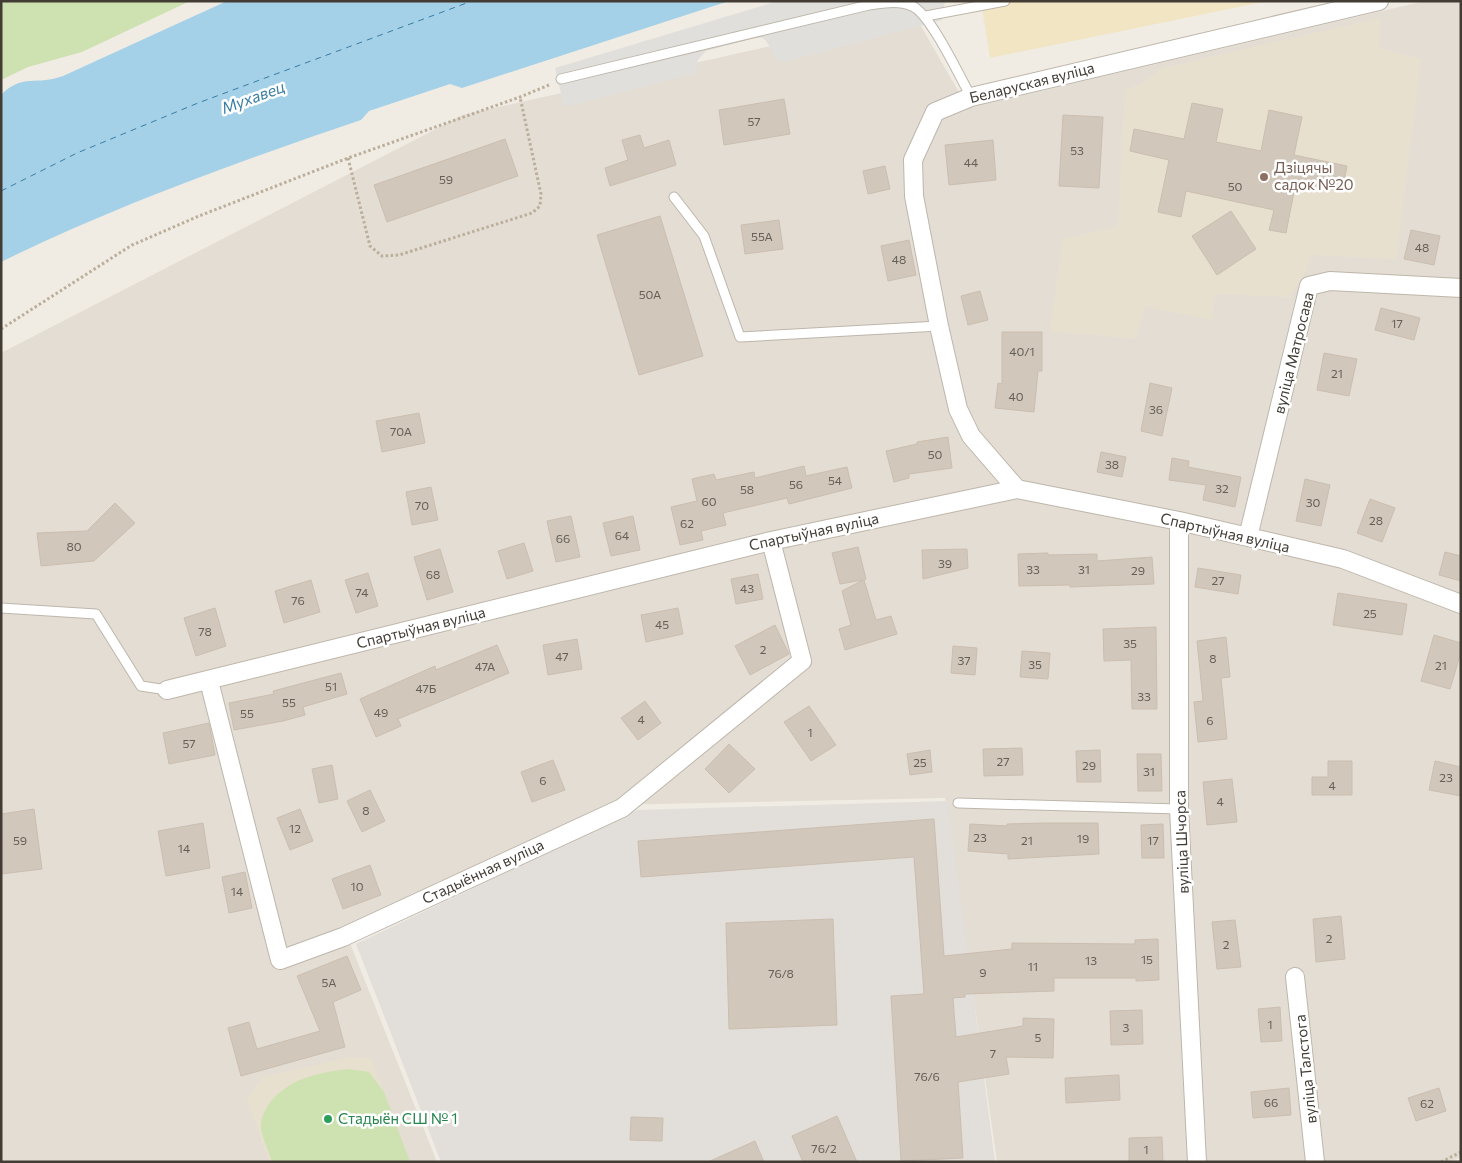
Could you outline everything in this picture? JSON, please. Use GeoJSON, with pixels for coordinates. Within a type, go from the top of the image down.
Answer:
{"type":"FeatureCollection","features":[{"type":"Feature","properties":{"kind":"street","name":"Беларуская вуліца"},"geometry":{"type":"LineString","coordinates":[[1017,489],[971,436],[958,408],[939,326],[919,232],[914,196],[914,160],[935,112],[971,97],[1380,1]]}},
{"type":"Feature","properties":{"kind":"street","name":"вуліца Матросава"},"geometry":{"type":"LineString","coordinates":[[1248,537],[1309,286],[1330,281],[1461,288]]}},
{"type":"Feature","properties":{"kind":"street","name":"Спартыўная вуліца"},"geometry":{"type":"LineString","coordinates":[[167,690],[771,541],[1017,489],[1179,521],[1343,559],[1461,604]]}},
{"type":"Feature","properties":{"kind":"street","name":"вуліца Шчорса"},"geometry":{"type":"LineString","coordinates":[[1179,521],[1179,809],[1197,1162]]}},
{"type":"Feature","properties":{"kind":"street","name":"Стадыённая вуліца"},"geometry":{"type":"LineString","coordinates":[[209,681],[280,960],[343,937],[622,808],[802,661],[771,541]]}},
{"type":"Feature","properties":{"kind":"street","name":"вуліца Талстога"},"geometry":{"type":"LineString","coordinates":[[1295,977],[1315,1162]]}},
{"type":"Feature","properties":{"kind":"lane"},"geometry":{"type":"LineString","coordinates":[[926,16],[1005,1]]}},
{"type":"Feature","properties":{"kind":"lane"},"geometry":{"type":"LineString","coordinates":[[561,80],[869,5],[896,2],[913,6],[926,16],[971,97]]}},
{"type":"Feature","properties":{"kind":"lane"},"geometry":{"type":"LineString","coordinates":[[674,197],[704,236],[740,338],[939,326]]}},
{"type":"Feature","properties":{"kind":"lane"},"geometry":{"type":"LineString","coordinates":[[1,608],[96,614],[141,686],[167,690]]}},
{"type":"Feature","properties":{"kind":"lane"},"geometry":{"type":"LineString","coordinates":[[958,803],[1179,809]]}},
{"type":"Feature","properties":{"kind":"path"},"geometry":{"type":"LineString","coordinates":[[1,329],[132,245],[199,216],[348,158],[520,97],[561,80]]}},
{"type":"Feature","properties":{"kind":"path"},"geometry":{"type":"LineString","coordinates":[[348,158],[370,246],[382,256],[399,255],[532,213],[540,206],[541,194],[520,97]]}},
{"type":"Feature","properties":{"kind":"path"},"geometry":{"type":"LineString","coordinates":[[1441,1162],[1461,1152]]}},
{"type":"Feature","properties":{"kind":"shaded area"},"geometry":{"type":"Polygon","coordinates":[[[778,1],[945,1],[942,20],[780,63],[766,41],[761,37],[754,38],[706,51],[698,60],[696,73],[564,107],[555,68],[778,1]]]}},
{"type":"Feature","properties":{"kind":"shaded area"},"geometry":{"type":"Polygon","coordinates":[[[1425,1],[1461,1],[1461,1157],[1450,1162],[997,1162],[945,798],[610,805],[346,933],[437,1162],[1,1162],[1,353],[463,115],[914,14],[968,108],[1425,1]]]}},
{"type":"Feature","properties":{"kind":"shaded area","name":"Дзіцячы садок №20"},"geometry":{"type":"Polygon","coordinates":[[[1380,18],[1379,48],[1421,59],[1396,259],[1312,255],[1306,271],[1290,297],[1214,294],[1212,320],[1145,306],[1136,339],[1050,331],[1063,239],[1118,227],[1125,90],[1143,83],[1162,68],[1380,18]]]}},
{"type":"Feature","properties":{"kind":"shaded area"},"geometry":{"type":"Polygon","coordinates":[[[948,801],[995,1162],[441,1162],[356,944],[637,810],[948,801]]]}},
{"type":"Feature","properties":{"kind":"shaded area","name":"Стадыён СШ № 1"},"geometry":{"type":"Polygon","coordinates":[[[352,1057],[371,1058],[410,1162],[269,1162],[247,1099],[263,1077],[352,1057]]]}},
{"type":"Feature","properties":{"kind":"green space"},"geometry":{"type":"Polygon","coordinates":[[[1,1],[190,1],[82,52],[28,67],[1,80],[1,1]]]}},
{"type":"Feature","properties":{"kind":"green space","name":"Стадыён СШ № 1"},"geometry":{"type":"Polygon","coordinates":[[[348,1069],[369,1072],[384,1092],[410,1162],[272,1162],[261,1129],[261,1122],[269,1104],[285,1088],[304,1078],[325,1072],[348,1069]]]}},
{"type":"Feature","properties":{"kind":"sand"},"geometry":{"type":"Polygon","coordinates":[[[981,1],[1268,1],[990,58],[981,1]]]}},
{"type":"Feature","properties":{"kind":"water","name":"Мухавец"},"geometry":{"type":"Polygon","coordinates":[[[227,1],[729,1],[462,88],[450,84],[369,111],[361,120],[179,185],[45,241],[1,262],[1,95],[16,84],[63,76],[227,1]]]}},
{"type":"Feature","properties":{"kind":"building"},"geometry":{"type":"Polygon","coordinates":[[[784,99],[790,134],[724,145],[719,110],[784,99]]]}},
{"type":"Feature","properties":{"kind":"building"},"geometry":{"type":"Polygon","coordinates":[[[1192,103],[1223,109],[1216,142],[1261,151],[1269,110],[1302,117],[1294,155],[1347,166],[1342,191],[1296,182],[1286,233],[1269,230],[1274,210],[1186,191],[1181,217],[1158,212],[1169,160],[1130,151],[1134,129],[1184,139],[1192,103]]]}},
{"type":"Feature","properties":{"kind":"building"},"geometry":{"type":"Polygon","coordinates":[[[1063,115],[1103,117],[1099,188],[1059,186],[1063,115]]]}},
{"type":"Feature","properties":{"kind":"building"},"geometry":{"type":"Polygon","coordinates":[[[640,135],[644,148],[669,140],[676,165],[610,186],[605,168],[628,160],[622,140],[640,135]]]}},
{"type":"Feature","properties":{"kind":"building"},"geometry":{"type":"Polygon","coordinates":[[[505,139],[518,176],[387,222],[374,185],[505,139]]]}},
{"type":"Feature","properties":{"kind":"building"},"geometry":{"type":"Polygon","coordinates":[[[993,140],[996,180],[949,185],[945,145],[993,140]]]}},
{"type":"Feature","properties":{"kind":"building"},"geometry":{"type":"Polygon","coordinates":[[[885,166],[890,189],[868,194],[863,171],[885,166]]]}},
{"type":"Feature","properties":{"kind":"building"},"geometry":{"type":"Polygon","coordinates":[[[1231,211],[1256,249],[1217,275],[1192,236],[1231,211]]]}},
{"type":"Feature","properties":{"kind":"building"},"geometry":{"type":"Polygon","coordinates":[[[660,216],[703,356],[639,375],[597,235],[660,216]]]}},
{"type":"Feature","properties":{"kind":"building"},"geometry":{"type":"Polygon","coordinates":[[[779,220],[783,249],[745,254],[741,225],[779,220]]]}},
{"type":"Feature","properties":{"kind":"building"},"geometry":{"type":"Polygon","coordinates":[[[1411,230],[1440,236],[1434,265],[1404,259],[1411,230]]]}},
{"type":"Feature","properties":{"kind":"building"},"geometry":{"type":"Polygon","coordinates":[[[909,240],[916,275],[888,281],[881,246],[909,240]]]}},
{"type":"Feature","properties":{"kind":"building"},"geometry":{"type":"Polygon","coordinates":[[[980,291],[988,320],[968,325],[961,296],[980,291]]]}},
{"type":"Feature","properties":{"kind":"building"},"geometry":{"type":"Polygon","coordinates":[[[1381,308],[1420,318],[1414,340],[1375,330],[1381,308]]]}},
{"type":"Feature","properties":{"kind":"building"},"geometry":{"type":"Polygon","coordinates":[[[1002,332],[1042,332],[1042,371],[1038,371],[1034,412],[995,408],[998,383],[1002,384],[1002,332]]]}},
{"type":"Feature","properties":{"kind":"building"},"geometry":{"type":"Polygon","coordinates":[[[1324,353],[1357,359],[1349,396],[1317,390],[1324,353]]]}},
{"type":"Feature","properties":{"kind":"building"},"geometry":{"type":"Polygon","coordinates":[[[1150,383],[1172,388],[1162,436],[1141,431],[1150,383]]]}},
{"type":"Feature","properties":{"kind":"building"},"geometry":{"type":"Polygon","coordinates":[[[419,413],[425,443],[382,452],[376,421],[419,413]]]}},
{"type":"Feature","properties":{"kind":"building"},"geometry":{"type":"Polygon","coordinates":[[[948,437],[952,468],[909,474],[909,478],[894,482],[886,451],[917,444],[917,442],[948,437]]]}},
{"type":"Feature","properties":{"kind":"building"},"geometry":{"type":"Polygon","coordinates":[[[1101,452],[1126,457],[1122,477],[1097,472],[1101,452]]]}},
{"type":"Feature","properties":{"kind":"building"},"geometry":{"type":"Polygon","coordinates":[[[1172,458],[1189,461],[1188,467],[1241,477],[1235,507],[1203,500],[1206,485],[1169,480],[1172,458]]]}},
{"type":"Feature","properties":{"kind":"building"},"geometry":{"type":"Polygon","coordinates":[[[804,466],[806,476],[847,467],[852,488],[789,504],[787,498],[723,513],[726,525],[701,531],[703,540],[680,545],[671,507],[697,501],[692,479],[714,474],[716,480],[754,472],[755,478],[804,466]]]}},
{"type":"Feature","properties":{"kind":"building"},"geometry":{"type":"Polygon","coordinates":[[[1305,479],[1330,485],[1321,526],[1296,521],[1305,479]]]}},
{"type":"Feature","properties":{"kind":"building"},"geometry":{"type":"Polygon","coordinates":[[[431,487],[438,520],[412,525],[406,492],[431,487]]]}},
{"type":"Feature","properties":{"kind":"building"},"geometry":{"type":"Polygon","coordinates":[[[1370,499],[1395,508],[1382,542],[1357,533],[1370,499]]]}},
{"type":"Feature","properties":{"kind":"building"},"geometry":{"type":"Polygon","coordinates":[[[115,503],[135,523],[94,561],[41,566],[37,533],[87,531],[115,503]]]}},
{"type":"Feature","properties":{"kind":"building"},"geometry":{"type":"Polygon","coordinates":[[[571,516],[580,557],[556,562],[547,521],[571,516]]]}},
{"type":"Feature","properties":{"kind":"building"},"geometry":{"type":"Polygon","coordinates":[[[633,516],[640,550],[611,556],[603,523],[633,516]]]}},
{"type":"Feature","properties":{"kind":"building"},"geometry":{"type":"Polygon","coordinates":[[[524,543],[533,571],[507,579],[498,551],[524,543]]]}},
{"type":"Feature","properties":{"kind":"building"},"geometry":{"type":"Polygon","coordinates":[[[858,547],[866,579],[864,580],[876,620],[891,616],[897,634],[845,650],[839,629],[851,625],[842,591],[863,580],[840,584],[832,553],[858,547]]]}},
{"type":"Feature","properties":{"kind":"building"},"geometry":{"type":"Polygon","coordinates":[[[440,549],[453,592],[427,600],[414,557],[440,549]]]}},
{"type":"Feature","properties":{"kind":"building"},"geometry":{"type":"Polygon","coordinates":[[[967,549],[968,568],[923,579],[922,550],[967,549]]]}},
{"type":"Feature","properties":{"kind":"building"},"geometry":{"type":"Polygon","coordinates":[[[1445,552],[1461,556],[1461,581],[1439,575],[1445,552]]]}},
{"type":"Feature","properties":{"kind":"building"},"geometry":{"type":"Polygon","coordinates":[[[1048,553],[1048,555],[1097,554],[1097,561],[1152,557],[1154,584],[1070,587],[1070,585],[1019,586],[1018,554],[1048,553]]]}},
{"type":"Feature","properties":{"kind":"building"},"geometry":{"type":"Polygon","coordinates":[[[1198,568],[1241,575],[1238,594],[1195,587],[1198,568]]]}},
{"type":"Feature","properties":{"kind":"building"},"geometry":{"type":"Polygon","coordinates":[[[368,573],[378,606],[356,613],[345,580],[368,573]]]}},
{"type":"Feature","properties":{"kind":"building"},"geometry":{"type":"Polygon","coordinates":[[[758,574],[763,599],[736,604],[731,579],[758,574]]]}},
{"type":"Feature","properties":{"kind":"building"},"geometry":{"type":"Polygon","coordinates":[[[311,580],[320,612],[284,623],[275,591],[311,580]]]}},
{"type":"Feature","properties":{"kind":"building"},"geometry":{"type":"Polygon","coordinates":[[[1338,593],[1407,604],[1402,635],[1333,625],[1338,593]]]}},
{"type":"Feature","properties":{"kind":"building"},"geometry":{"type":"Polygon","coordinates":[[[215,608],[226,646],[196,656],[184,618],[215,608]]]}},
{"type":"Feature","properties":{"kind":"building"},"geometry":{"type":"Polygon","coordinates":[[[678,608],[683,634],[646,642],[641,615],[678,608]]]}},
{"type":"Feature","properties":{"kind":"building"},"geometry":{"type":"Polygon","coordinates":[[[775,625],[789,654],[750,675],[735,646],[775,625]]]}},
{"type":"Feature","properties":{"kind":"building"},"geometry":{"type":"Polygon","coordinates":[[[1156,627],[1157,709],[1132,709],[1131,660],[1104,661],[1103,629],[1156,627]]]}},
{"type":"Feature","properties":{"kind":"building"},"geometry":{"type":"Polygon","coordinates":[[[1434,635],[1461,643],[1461,652],[1450,689],[1421,681],[1434,635]]]}},
{"type":"Feature","properties":{"kind":"building"},"geometry":{"type":"Polygon","coordinates":[[[1226,637],[1230,677],[1221,678],[1227,739],[1198,742],[1194,702],[1203,701],[1197,641],[1226,637]]]}},
{"type":"Feature","properties":{"kind":"building"},"geometry":{"type":"Polygon","coordinates":[[[577,639],[582,669],[548,675],[543,645],[577,639]]]}},
{"type":"Feature","properties":{"kind":"building"},"geometry":{"type":"Polygon","coordinates":[[[497,645],[509,673],[398,719],[401,726],[376,737],[360,699],[435,666],[436,670],[497,645]]]}},
{"type":"Feature","properties":{"kind":"building"},"geometry":{"type":"Polygon","coordinates":[[[953,646],[977,648],[975,675],[951,673],[953,646]]]}},
{"type":"Feature","properties":{"kind":"building"},"geometry":{"type":"Polygon","coordinates":[[[1022,651],[1050,653],[1048,679],[1020,677],[1022,651]]]}},
{"type":"Feature","properties":{"kind":"building"},"geometry":{"type":"Polygon","coordinates":[[[341,673],[347,694],[303,707],[305,715],[234,730],[229,703],[274,694],[273,691],[341,673]]]}},
{"type":"Feature","properties":{"kind":"building"},"geometry":{"type":"Polygon","coordinates":[[[645,701],[661,723],[638,740],[621,718],[645,701]]]}},
{"type":"Feature","properties":{"kind":"building"},"geometry":{"type":"Polygon","coordinates":[[[809,706],[836,745],[811,761],[784,722],[809,706]]]}},
{"type":"Feature","properties":{"kind":"building"},"geometry":{"type":"Polygon","coordinates":[[[209,723],[215,755],[169,764],[163,733],[209,723]]]}},
{"type":"Feature","properties":{"kind":"building"},"geometry":{"type":"Polygon","coordinates":[[[729,744],[755,769],[729,793],[705,769],[729,744]]]}},
{"type":"Feature","properties":{"kind":"building"},"geometry":{"type":"Polygon","coordinates":[[[1022,748],[1023,775],[984,776],[983,749],[1022,748]]]}},
{"type":"Feature","properties":{"kind":"building"},"geometry":{"type":"Polygon","coordinates":[[[930,750],[932,772],[910,775],[907,754],[930,750]]]}},
{"type":"Feature","properties":{"kind":"building"},"geometry":{"type":"Polygon","coordinates":[[[1100,750],[1101,782],[1077,782],[1076,751],[1100,750]]]}},
{"type":"Feature","properties":{"kind":"building"},"geometry":{"type":"Polygon","coordinates":[[[1137,754],[1161,754],[1162,791],[1138,791],[1137,754]]]}},
{"type":"Feature","properties":{"kind":"building"},"geometry":{"type":"Polygon","coordinates":[[[553,760],[565,790],[532,802],[521,772],[553,760]]]}},
{"type":"Feature","properties":{"kind":"building"},"geometry":{"type":"Polygon","coordinates":[[[1328,761],[1352,761],[1352,795],[1312,795],[1312,777],[1328,777],[1328,761]]]}},
{"type":"Feature","properties":{"kind":"building"},"geometry":{"type":"Polygon","coordinates":[[[1435,761],[1461,767],[1461,796],[1429,790],[1435,761]]]}},
{"type":"Feature","properties":{"kind":"building"},"geometry":{"type":"Polygon","coordinates":[[[332,765],[338,799],[319,803],[312,769],[332,765]]]}},
{"type":"Feature","properties":{"kind":"building"},"geometry":{"type":"Polygon","coordinates":[[[1232,779],[1237,822],[1207,825],[1203,782],[1232,779]]]}},
{"type":"Feature","properties":{"kind":"building"},"geometry":{"type":"Polygon","coordinates":[[[370,790],[385,821],[362,832],[347,801],[370,790]]]}},
{"type":"Feature","properties":{"kind":"building"},"geometry":{"type":"Polygon","coordinates":[[[34,809],[42,869],[1,874],[1,814],[34,809]]]}},
{"type":"Feature","properties":{"kind":"building"},"geometry":{"type":"Polygon","coordinates":[[[300,809],[313,841],[290,850],[277,818],[300,809]]]}},
{"type":"Feature","properties":{"kind":"building"},"geometry":{"type":"Polygon","coordinates":[[[934,819],[944,956],[1012,949],[1012,943],[1135,944],[1135,940],[1158,939],[1159,980],[1136,981],[1136,978],[1054,978],[1054,991],[965,994],[965,997],[953,998],[956,1037],[1023,1026],[1023,1018],[1054,1019],[1053,1058],[1006,1057],[1009,1074],[958,1082],[963,1158],[901,1161],[891,996],[924,994],[914,857],[641,877],[638,841],[934,819]]]}},
{"type":"Feature","properties":{"kind":"building"},"geometry":{"type":"Polygon","coordinates":[[[203,823],[210,868],[166,876],[158,831],[203,823]]]}},
{"type":"Feature","properties":{"kind":"building"},"geometry":{"type":"Polygon","coordinates":[[[1098,823],[1099,854],[1008,859],[1008,854],[968,851],[970,824],[1007,826],[1007,824],[1098,823]]]}},
{"type":"Feature","properties":{"kind":"building"},"geometry":{"type":"Polygon","coordinates":[[[1163,824],[1164,858],[1142,858],[1141,825],[1163,824]]]}},
{"type":"Feature","properties":{"kind":"building"},"geometry":{"type":"Polygon","coordinates":[[[370,865],[381,895],[343,909],[332,879],[370,865]]]}},
{"type":"Feature","properties":{"kind":"building"},"geometry":{"type":"Polygon","coordinates":[[[245,872],[252,908],[229,913],[222,877],[245,872]]]}},
{"type":"Feature","properties":{"kind":"building"},"geometry":{"type":"Polygon","coordinates":[[[1341,916],[1345,959],[1316,962],[1313,919],[1341,916]]]}},
{"type":"Feature","properties":{"kind":"building"},"geometry":{"type":"Polygon","coordinates":[[[833,919],[837,1025],[729,1029],[726,923],[833,919]]]}},
{"type":"Feature","properties":{"kind":"building"},"geometry":{"type":"Polygon","coordinates":[[[1235,920],[1241,967],[1217,969],[1212,922],[1235,920]]]}},
{"type":"Feature","properties":{"kind":"building"},"geometry":{"type":"Polygon","coordinates":[[[347,956],[361,990],[333,1002],[345,1047],[241,1076],[228,1028],[249,1022],[257,1049],[320,1031],[297,976],[347,956]]]}},
{"type":"Feature","properties":{"kind":"building"},"geometry":{"type":"Polygon","coordinates":[[[1280,1007],[1282,1041],[1261,1042],[1258,1009],[1280,1007]]]}},
{"type":"Feature","properties":{"kind":"building"},"geometry":{"type":"Polygon","coordinates":[[[1142,1010],[1143,1044],[1111,1045],[1110,1011],[1142,1010]]]}},
{"type":"Feature","properties":{"kind":"building"},"geometry":{"type":"Polygon","coordinates":[[[1119,1075],[1120,1100],[1066,1103],[1065,1078],[1119,1075]]]}},
{"type":"Feature","properties":{"kind":"building"},"geometry":{"type":"Polygon","coordinates":[[[1289,1088],[1291,1115],[1253,1118],[1251,1092],[1289,1088]]]}},
{"type":"Feature","properties":{"kind":"building"},"geometry":{"type":"Polygon","coordinates":[[[1439,1088],[1446,1111],[1416,1121],[1408,1098],[1439,1088]]]}},
{"type":"Feature","properties":{"kind":"building"},"geometry":{"type":"Polygon","coordinates":[[[837,1116],[857,1162],[803,1162],[792,1136],[837,1116]]]}},
{"type":"Feature","properties":{"kind":"building"},"geometry":{"type":"Polygon","coordinates":[[[631,1117],[663,1118],[662,1141],[630,1140],[631,1117]]]}},
{"type":"Feature","properties":{"kind":"building"},"geometry":{"type":"Polygon","coordinates":[[[1162,1137],[1163,1162],[1129,1162],[1129,1138],[1162,1137]]]}},
{"type":"Feature","properties":{"kind":"building"},"geometry":{"type":"Polygon","coordinates":[[[755,1141],[764,1162],[708,1162],[755,1141]]]}},
{"type":"Feature","properties":{"kind":"ferry route"},"geometry":{"type":"LineString","coordinates":[[1,191],[77,153],[198,103],[472,1]]}},
{"type":"Feature","properties":{"kind":"place","name":"Дзіцячы садок №20"},"geometry":{"type":"Point","coordinates":[1264,177]}},
{"type":"Feature","properties":{"kind":"place","name":"Стадыён СШ № 1"},"geometry":{"type":"Point","coordinates":[328,1119]}}]}
